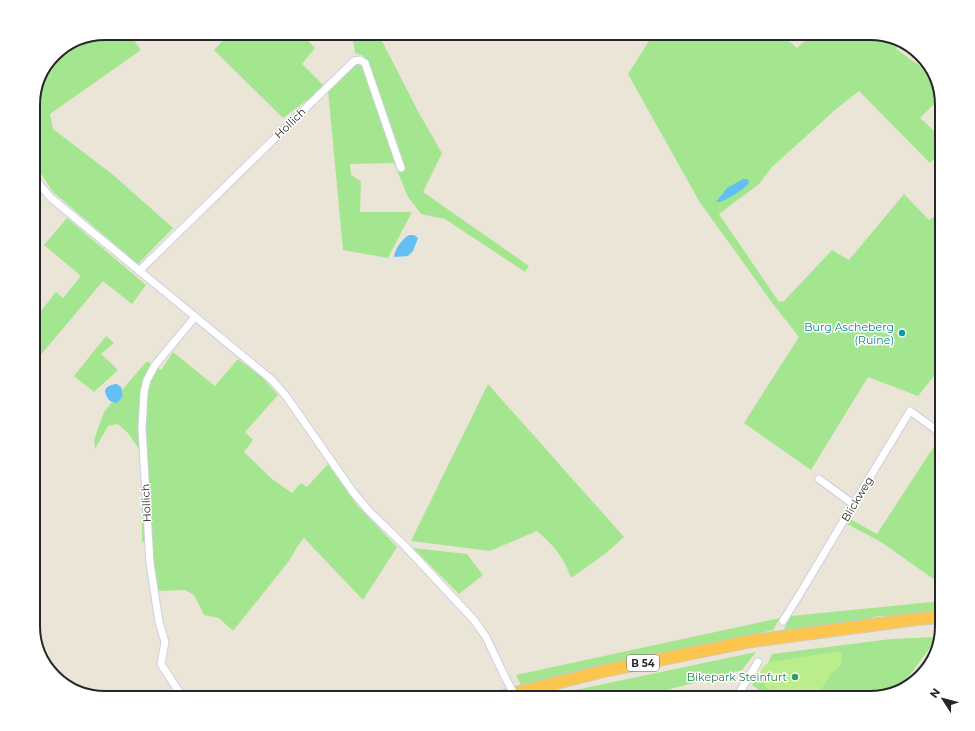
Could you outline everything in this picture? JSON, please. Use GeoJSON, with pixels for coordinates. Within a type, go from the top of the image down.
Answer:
{"type":"FeatureCollection","features":[{"type":"Feature","properties":{"kind":"highway","name":"B 54"},"geometry":{"type":"LineString","coordinates":[[524,691],[604,671],[752,641],[917,619],[935,618]]}},
{"type":"Feature","properties":{"kind":"highway","name":"B 54"},"geometry":{"type":"LineString","coordinates":[[544,691],[608,675],[751,647],[909,626],[935,624]]}},
{"type":"Feature","properties":{"kind":"street","name":"Hollich"},"geometry":{"type":"LineString","coordinates":[[139,271],[348,67],[357,60],[365,63],[401,168]]}},
{"type":"Feature","properties":{"kind":"street"},"geometry":{"type":"LineString","coordinates":[[40,185],[51,198],[272,380],[286,396],[353,492],[369,511],[474,620],[486,637],[512,691]]}},
{"type":"Feature","properties":{"kind":"street","name":"Hollich"},"geometry":{"type":"LineString","coordinates":[[178,691],[161,664],[165,642],[159,622],[150,562],[142,429],[144,392],[147,380],[155,365],[195,317]]}},
{"type":"Feature","properties":{"kind":"street","name":"Blickweg"},"geometry":{"type":"LineString","coordinates":[[783,621],[910,411],[935,429]]}},
{"type":"Feature","properties":{"kind":"street"},"geometry":{"type":"LineString","coordinates":[[819,479],[853,504]]}},
{"type":"Feature","properties":{"kind":"street"},"geometry":{"type":"LineString","coordinates":[[740,691],[758,662]]}},
{"type":"Feature","properties":{"kind":"green space"},"geometry":{"type":"Polygon","coordinates":[[[134,40],[141,50],[50,114],[53,129],[112,174],[173,228],[138,264],[53,192],[40,172],[40,101],[45,80],[59,59],[80,45],[92,41],[134,40]]]}},
{"type":"Feature","properties":{"kind":"green space"},"geometry":{"type":"Polygon","coordinates":[[[223,40],[308,40],[315,48],[302,64],[325,87],[283,118],[214,50],[223,40]]]}},
{"type":"Feature","properties":{"kind":"green space"},"geometry":{"type":"Polygon","coordinates":[[[353,40],[381,40],[442,153],[423,192],[529,266],[525,272],[445,219],[421,214],[408,197],[394,163],[350,164],[351,175],[361,181],[360,212],[412,212],[388,258],[343,250],[328,90],[357,62],[363,65],[376,100],[378,89],[366,59],[362,55],[355,53],[353,40]]]}},
{"type":"Feature","properties":{"kind":"green space"},"geometry":{"type":"Polygon","coordinates":[[[650,40],[788,40],[797,48],[806,40],[870,40],[891,43],[898,47],[896,49],[924,69],[932,84],[935,103],[920,118],[935,132],[935,158],[930,163],[859,91],[835,110],[772,167],[759,184],[719,214],[779,302],[784,301],[832,250],[849,260],[904,194],[929,220],[935,216],[935,375],[918,396],[868,377],[811,470],[744,423],[799,337],[773,304],[699,201],[628,74],[650,40]]]}},
{"type":"Feature","properties":{"kind":"green space"},"geometry":{"type":"Polygon","coordinates":[[[67,218],[146,285],[132,304],[103,281],[40,356],[40,312],[56,292],[63,298],[81,276],[44,245],[67,218]]]}},
{"type":"Feature","properties":{"kind":"green space"},"geometry":{"type":"Polygon","coordinates":[[[106,336],[114,343],[101,354],[118,370],[94,392],[74,376],[106,336]]]}},
{"type":"Feature","properties":{"kind":"green space"},"geometry":{"type":"Polygon","coordinates":[[[173,352],[215,386],[238,359],[262,377],[278,395],[245,432],[253,440],[244,452],[272,479],[292,493],[301,483],[307,487],[328,464],[356,504],[397,547],[363,600],[304,538],[289,561],[233,631],[219,618],[204,615],[194,595],[185,590],[157,591],[151,534],[142,543],[142,484],[140,451],[128,433],[118,424],[108,426],[95,449],[94,440],[104,412],[112,402],[114,403],[123,396],[122,390],[147,361],[161,370],[173,352]]]}},
{"type":"Feature","properties":{"kind":"green space"},"geometry":{"type":"Polygon","coordinates":[[[488,384],[624,537],[605,554],[571,578],[565,564],[557,552],[537,531],[490,551],[411,541],[488,384]]]}},
{"type":"Feature","properties":{"kind":"green space"},"geometry":{"type":"Polygon","coordinates":[[[935,445],[935,580],[881,542],[847,524],[850,519],[877,534],[935,445]]]}},
{"type":"Feature","properties":{"kind":"green space"},"geometry":{"type":"Polygon","coordinates":[[[413,548],[467,554],[483,575],[459,594],[413,548]]]}},
{"type":"Feature","properties":{"kind":"green space"},"geometry":{"type":"Polygon","coordinates":[[[935,602],[935,613],[889,618],[877,616],[865,621],[783,631],[791,616],[935,602]]]}},
{"type":"Feature","properties":{"kind":"green space"},"geometry":{"type":"Polygon","coordinates":[[[780,618],[773,630],[522,687],[516,675],[780,618]]]}},
{"type":"Feature","properties":{"kind":"green space"},"geometry":{"type":"Polygon","coordinates":[[[934,637],[929,649],[906,680],[891,688],[870,691],[760,691],[752,685],[766,668],[772,654],[891,639],[934,637]]]}},
{"type":"Feature","properties":{"kind":"green space","name":"Bikepark Steinfurt"},"geometry":{"type":"Polygon","coordinates":[[[840,651],[842,657],[840,666],[832,672],[820,691],[771,691],[761,681],[760,673],[765,665],[771,662],[840,651]]]}},
{"type":"Feature","properties":{"kind":"green space"},"geometry":{"type":"Polygon","coordinates":[[[756,652],[742,670],[663,691],[570,691],[756,652]]]}},
{"type":"Feature","properties":{"kind":"water"},"geometry":{"type":"Polygon","coordinates":[[[743,179],[748,179],[749,183],[743,189],[723,201],[716,202],[727,188],[743,179]]]}},
{"type":"Feature","properties":{"kind":"water"},"geometry":{"type":"Polygon","coordinates":[[[409,235],[414,235],[418,238],[413,251],[408,256],[394,257],[399,244],[409,235]]]}},
{"type":"Feature","properties":{"kind":"water"},"geometry":{"type":"Polygon","coordinates":[[[113,384],[117,384],[121,387],[123,396],[117,403],[109,400],[105,391],[113,384]]]}},
{"type":"Feature","properties":{"kind":"place","name":"Burg Ascheberg (Ruine)"},"geometry":{"type":"Point","coordinates":[902,333]}},
{"type":"Feature","properties":{"kind":"place","name":"Bikepark Steinfurt"},"geometry":{"type":"Point","coordinates":[795,677]}}]}
